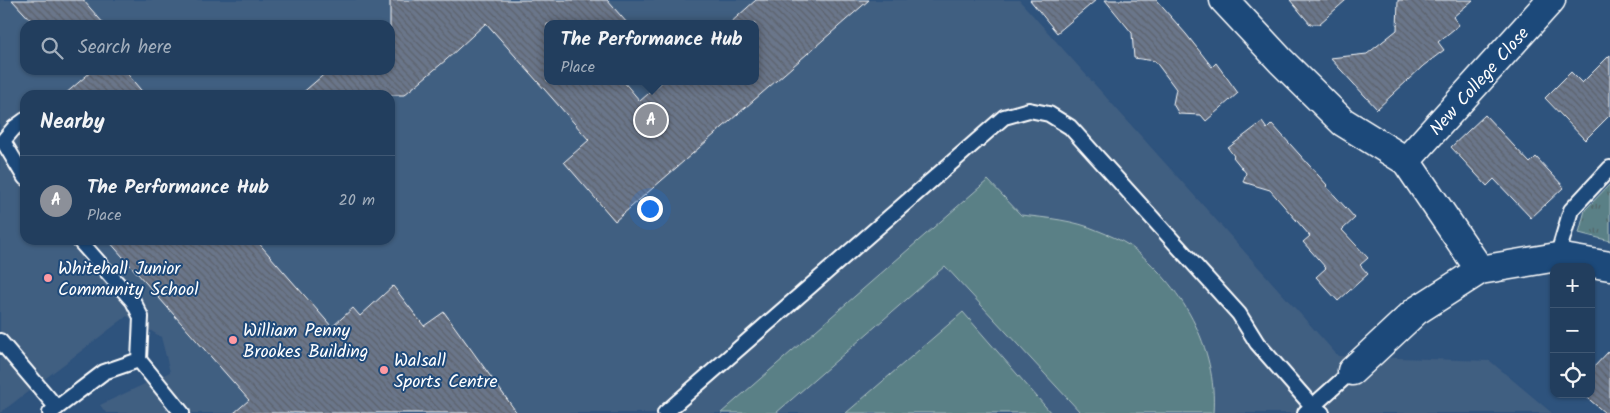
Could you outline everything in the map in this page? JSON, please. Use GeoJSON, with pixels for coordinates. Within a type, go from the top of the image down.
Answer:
{"type":"FeatureCollection","features":[{"type":"Feature","properties":{"kind":"street"},"geometry":{"type":"LineString","coordinates":[[1224,0],[1281,61],[1343,122],[1406,161],[1480,270]]}},
{"type":"Feature","properties":{"kind":"street","name":"New College Close"},"geometry":{"type":"LineString","coordinates":[[1406,161],[1552,0]]}},
{"type":"Feature","properties":{"kind":"street"},"geometry":{"type":"LineString","coordinates":[[1352,371],[1416,311],[1480,270],[1556,257],[1610,266]]}},
{"type":"Feature","properties":{"kind":"lane"},"geometry":{"type":"LineString","coordinates":[[665,413],[1004,117],[1029,110],[1049,114],[1070,127],[1240,314],[1257,343],[1313,411],[1352,371]]}},
{"type":"Feature","properties":{"kind":"lane"},"geometry":{"type":"LineString","coordinates":[[20,124],[3,141],[20,170]]}},
{"type":"Feature","properties":{"kind":"lane"},"geometry":{"type":"LineString","coordinates":[[1556,257],[1571,210],[1610,168]]}},
{"type":"Feature","properties":{"kind":"lane"},"geometry":{"type":"LineString","coordinates":[[84,245],[133,301],[141,316],[139,360],[182,413]]}},
{"type":"Feature","properties":{"kind":"lane"},"geometry":{"type":"LineString","coordinates":[[0,342],[53,410],[104,372],[139,360]]}},
{"type":"Feature","properties":{"kind":"shaded area"},"geometry":{"type":"Polygon","coordinates":[[[0,0],[1019,0],[1338,356],[1490,361],[1552,413],[106,413],[100,405],[170,372],[161,337],[127,316],[0,413],[0,0]]]}},
{"type":"Feature","properties":{"kind":"green space"},"geometry":{"type":"Polygon","coordinates":[[[988,180],[1021,215],[1060,220],[1090,227],[1130,246],[1148,261],[1180,298],[1202,342],[1209,365],[1213,389],[1213,413],[1081,413],[945,266],[776,413],[721,413],[988,180]]]}},
{"type":"Feature","properties":{"kind":"green space"},"geometry":{"type":"Polygon","coordinates":[[[1610,184],[1610,241],[1579,233],[1585,210],[1610,184]]]}},
{"type":"Feature","properties":{"kind":"green space"},"geometry":{"type":"Polygon","coordinates":[[[963,312],[1051,413],[846,413],[963,312]]]}},
{"type":"Feature","properties":{"kind":"building"},"geometry":{"type":"Polygon","coordinates":[[[12,0],[83,0],[101,20],[30,20],[12,0]]]}},
{"type":"Feature","properties":{"kind":"building"},"geometry":{"type":"Polygon","coordinates":[[[390,0],[607,0],[624,20],[544,20],[544,85],[626,85],[640,101],[658,85],[759,85],[759,20],[734,20],[756,0],[869,0],[615,221],[564,162],[589,140],[486,23],[404,95],[395,95],[395,90],[306,90],[323,75],[395,75],[395,20],[390,20],[390,0]]]}},
{"type":"Feature","properties":{"kind":"building"},"geometry":{"type":"Polygon","coordinates":[[[1030,0],[1096,0],[1057,33],[1030,0]]]}},
{"type":"Feature","properties":{"kind":"building"},"geometry":{"type":"Polygon","coordinates":[[[1105,0],[1156,0],[1212,67],[1216,63],[1238,93],[1206,121],[1201,115],[1179,114],[1173,104],[1176,89],[1155,61],[1134,58],[1132,33],[1105,0]]]}},
{"type":"Feature","properties":{"kind":"building"},"geometry":{"type":"Polygon","coordinates":[[[1290,0],[1346,0],[1319,24],[1310,24],[1290,0]]]}},
{"type":"Feature","properties":{"kind":"building"},"geometry":{"type":"Polygon","coordinates":[[[1398,0],[1473,0],[1453,17],[1459,25],[1438,42],[1444,50],[1423,66],[1377,109],[1330,58],[1367,54],[1397,30],[1398,0]]]}},
{"type":"Feature","properties":{"kind":"building"},"geometry":{"type":"Polygon","coordinates":[[[1610,55],[1610,115],[1585,140],[1545,98],[1571,72],[1582,83],[1610,55]]]}},
{"type":"Feature","properties":{"kind":"building"},"geometry":{"type":"Polygon","coordinates":[[[87,75],[128,75],[141,90],[70,90],[87,75]]]}},
{"type":"Feature","properties":{"kind":"building"},"geometry":{"type":"Polygon","coordinates":[[[1485,115],[1530,163],[1536,157],[1564,187],[1531,218],[1494,179],[1487,186],[1451,147],[1485,115]]]}},
{"type":"Feature","properties":{"kind":"building"},"geometry":{"type":"Polygon","coordinates":[[[1262,122],[1267,129],[1272,124],[1355,218],[1342,230],[1368,258],[1360,265],[1368,274],[1338,301],[1316,277],[1326,268],[1303,242],[1310,236],[1270,190],[1243,182],[1246,173],[1228,148],[1262,122]]]}},
{"type":"Feature","properties":{"kind":"building"},"geometry":{"type":"Polygon","coordinates":[[[112,245],[260,245],[332,327],[353,308],[360,316],[393,286],[424,326],[444,312],[517,413],[234,413],[249,400],[112,245]]]}},
{"type":"Feature","properties":{"kind":"building"},"geometry":{"type":"Polygon","coordinates":[[[1610,350],[1610,413],[1605,413],[1588,398],[1595,398],[1595,366],[1610,350]]]}},
{"type":"Feature","properties":{"kind":"place","name":"The Performance Hub"},"geometry":{"type":"Point","coordinates":[651,120]}},
{"type":"Feature","properties":{"kind":"place","name":"Whitehall Junior Community School"},"geometry":{"type":"Point","coordinates":[48,278]}},
{"type":"Feature","properties":{"kind":"place","name":"William Penny Brookes Building"},"geometry":{"type":"Point","coordinates":[233,340]}},
{"type":"Feature","properties":{"kind":"place","name":"Walsall Sports Centre"},"geometry":{"type":"Point","coordinates":[384,370]}}]}
